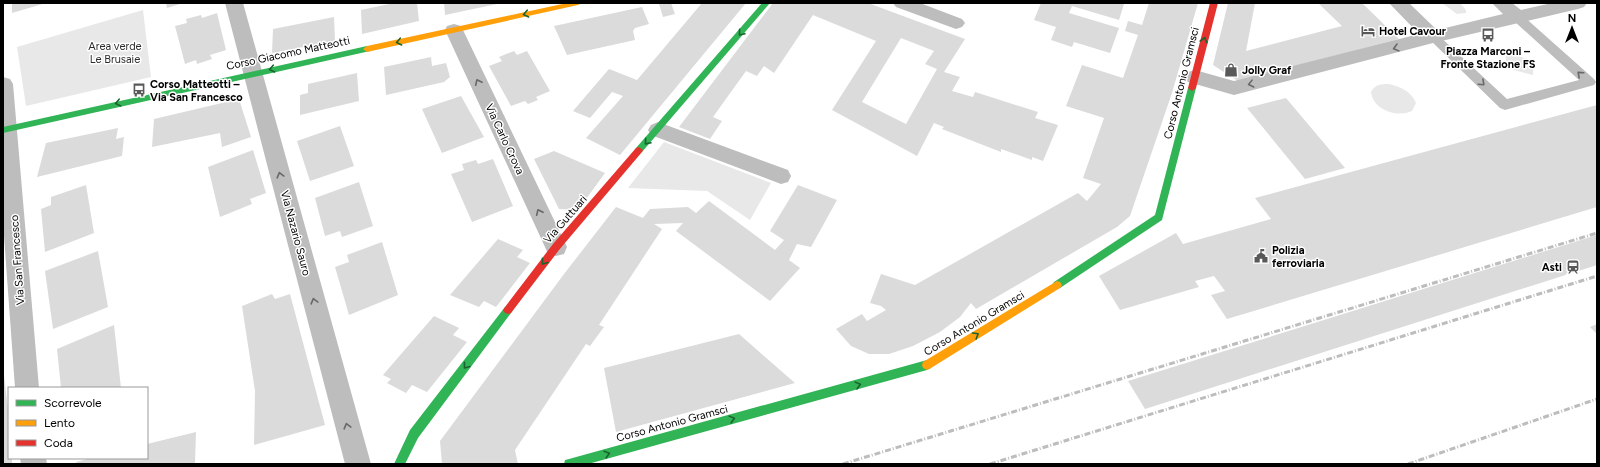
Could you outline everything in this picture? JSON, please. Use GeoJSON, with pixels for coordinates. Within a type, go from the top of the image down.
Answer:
{"type":"FeatureCollection","features":[{"type":"Feature","properties":{"kind":"main road","name":"Corso Giacomo Matteotti"},"geometry":{"type":"LineString","coordinates":[[5,129],[253,73],[578,3]]}},
{"type":"Feature","properties":{"kind":"main road","name":"Via Guttuari"},"geometry":{"type":"LineString","coordinates":[[399,464],[414,434],[556,248],[766,3]]}},
{"type":"Feature","properties":{"kind":"main road","name":"Corso Antonio Gramsci"},"geometry":{"type":"LineString","coordinates":[[569,464],[924,367],[1048,292],[1159,217],[1214,3]]}},
{"type":"Feature","properties":{"kind":"street","name":"Via Nazario Sauro"},"geometry":{"type":"LineString","coordinates":[[234,3],[358,464]]}},
{"type":"Feature","properties":{"kind":"street"},"geometry":{"type":"LineString","coordinates":[[902,3],[956,22]]}},
{"type":"Feature","properties":{"kind":"street"},"geometry":{"type":"LineString","coordinates":[[1398,3],[1433,37]]}},
{"type":"Feature","properties":{"kind":"street"},"geometry":{"type":"LineString","coordinates":[[1501,3],[1518,18]]}},
{"type":"Feature","properties":{"kind":"street"},"geometry":{"type":"LineString","coordinates":[[1195,77],[1234,88],[1433,37],[1578,3]]}},
{"type":"Feature","properties":{"kind":"street","name":"Via Carlo Crova"},"geometry":{"type":"LineString","coordinates":[[454,30],[556,248]]}},
{"type":"Feature","properties":{"kind":"street","name":"Via San Francesco"},"geometry":{"type":"LineString","coordinates":[[3,84],[5,129],[27,387]]}},
{"type":"Feature","properties":{"kind":"street"},"geometry":{"type":"LineString","coordinates":[[658,130],[782,176]]}},
{"type":"Feature","properties":{"kind":"lane"},"geometry":{"type":"LineString","coordinates":[[1433,37],[1505,104],[1589,82],[1518,18]]}},
{"type":"Feature","properties":{"kind":"green space"},"geometry":{"type":"Polygon","coordinates":[[[1442,3],[1460,3],[1466,10],[1466,13],[1457,14],[1442,3]]]}},
{"type":"Feature","properties":{"kind":"green space","name":"Area verde Le Brusaie"},"geometry":{"type":"Polygon","coordinates":[[[143,10],[151,77],[26,106],[17,47],[143,10]]]}},
{"type":"Feature","properties":{"kind":"green space"},"geometry":{"type":"Polygon","coordinates":[[[1506,53],[1533,60],[1533,75],[1506,68],[1506,53]]]}},
{"type":"Feature","properties":{"kind":"green space"},"geometry":{"type":"Polygon","coordinates":[[[1389,84],[1401,88],[1411,95],[1416,103],[1412,111],[1400,114],[1393,113],[1376,104],[1371,92],[1374,87],[1389,84]]]}},
{"type":"Feature","properties":{"kind":"green space"},"geometry":{"type":"Polygon","coordinates":[[[664,142],[771,183],[750,220],[707,191],[628,188],[664,142]]]}},
{"type":"Feature","properties":{"kind":"building"},"geometry":{"type":"Polygon","coordinates":[[[12,3],[46,3],[12,13],[12,3]]]}},
{"type":"Feature","properties":{"kind":"building"},"geometry":{"type":"Polygon","coordinates":[[[166,3],[183,3],[167,8],[166,3]]]}},
{"type":"Feature","properties":{"kind":"building"},"geometry":{"type":"Polygon","coordinates":[[[394,3],[417,3],[419,21],[362,34],[361,10],[394,3]]]}},
{"type":"Feature","properties":{"kind":"building"},"geometry":{"type":"Polygon","coordinates":[[[444,3],[497,3],[497,4],[445,15],[444,3]]]}},
{"type":"Feature","properties":{"kind":"building"},"geometry":{"type":"Polygon","coordinates":[[[671,3],[675,14],[663,17],[659,4],[671,3]]]}},
{"type":"Feature","properties":{"kind":"building"},"geometry":{"type":"Polygon","coordinates":[[[702,3],[746,3],[620,155],[586,138],[623,96],[612,92],[590,118],[573,111],[609,69],[637,80],[702,3]]]}},
{"type":"Feature","properties":{"kind":"building"},"geometry":{"type":"Polygon","coordinates":[[[773,3],[868,3],[965,39],[944,72],[960,77],[952,91],[973,97],[975,92],[1038,112],[1035,118],[1058,125],[1043,161],[1032,157],[1032,160],[1001,149],[1001,152],[942,129],[944,127],[934,123],[917,156],[832,110],[876,41],[813,15],[774,73],[764,66],[757,76],[746,71],[713,117],[722,121],[710,139],[679,127],[773,3]],[[901,38],[862,102],[906,124],[937,69],[925,64],[934,51],[901,38]]]}},
{"type":"Feature","properties":{"kind":"building"},"geometry":{"type":"Polygon","coordinates":[[[1041,3],[1124,4],[1119,20],[1072,6],[1069,13],[1119,28],[1110,53],[1074,42],[1072,47],[1051,40],[1056,27],[1034,20],[1041,3]]]}},
{"type":"Feature","properties":{"kind":"building"},"geometry":{"type":"Polygon","coordinates":[[[1149,3],[1198,3],[1172,93],[1130,216],[1117,227],[976,309],[971,303],[960,317],[940,332],[913,346],[889,354],[869,354],[851,346],[836,329],[862,314],[867,321],[886,310],[881,306],[870,303],[881,274],[915,285],[1078,193],[1087,201],[1101,184],[1083,178],[1104,118],[1066,106],[1082,65],[1123,78],[1138,35],[1125,31],[1128,21],[1142,25],[1149,3]]]}},
{"type":"Feature","properties":{"kind":"building"},"geometry":{"type":"Polygon","coordinates":[[[1228,3],[1255,3],[1246,51],[1342,26],[1318,3],[1362,3],[1399,39],[1238,81],[1213,65],[1228,3]]]}},
{"type":"Feature","properties":{"kind":"building"},"geometry":{"type":"Polygon","coordinates":[[[642,7],[649,24],[635,28],[633,31],[635,40],[567,55],[554,26],[642,7]]]}},
{"type":"Feature","properties":{"kind":"building"},"geometry":{"type":"Polygon","coordinates":[[[217,13],[226,50],[210,55],[212,59],[197,64],[196,60],[185,64],[175,26],[187,23],[186,19],[201,15],[202,18],[217,13]]]}},
{"type":"Feature","properties":{"kind":"building"},"geometry":{"type":"Polygon","coordinates":[[[334,17],[335,41],[272,53],[273,29],[334,17]]]}},
{"type":"Feature","properties":{"kind":"building"},"geometry":{"type":"Polygon","coordinates":[[[514,51],[517,55],[527,51],[550,91],[536,97],[538,100],[528,104],[525,101],[511,106],[489,66],[502,61],[499,57],[514,51]]]}},
{"type":"Feature","properties":{"kind":"building"},"geometry":{"type":"Polygon","coordinates":[[[431,57],[432,66],[446,63],[450,77],[444,82],[386,95],[384,67],[431,57]]]}},
{"type":"Feature","properties":{"kind":"building"},"geometry":{"type":"Polygon","coordinates":[[[357,73],[359,101],[300,115],[300,95],[308,93],[308,84],[357,73]]]}},
{"type":"Feature","properties":{"kind":"building"},"geometry":{"type":"Polygon","coordinates":[[[461,96],[484,137],[442,153],[422,109],[461,96]]]}},
{"type":"Feature","properties":{"kind":"building"},"geometry":{"type":"Polygon","coordinates":[[[1286,98],[1345,168],[1305,179],[1247,108],[1286,98]]]}},
{"type":"Feature","properties":{"kind":"building"},"geometry":{"type":"Polygon","coordinates":[[[239,99],[251,137],[222,147],[220,133],[152,147],[154,119],[239,99]]]}},
{"type":"Feature","properties":{"kind":"building"},"geometry":{"type":"Polygon","coordinates":[[[1597,105],[1597,207],[1227,319],[1211,295],[1225,291],[1214,276],[1195,281],[1199,287],[1120,310],[1099,276],[1176,233],[1183,244],[1271,219],[1255,198],[1597,105]]]}},
{"type":"Feature","properties":{"kind":"building"},"geometry":{"type":"Polygon","coordinates":[[[340,126],[354,166],[310,181],[297,141],[340,126]]]}},
{"type":"Feature","properties":{"kind":"building"},"geometry":{"type":"Polygon","coordinates":[[[118,128],[116,139],[124,137],[122,156],[37,177],[46,143],[118,128]]]}},
{"type":"Feature","properties":{"kind":"building"},"geometry":{"type":"Polygon","coordinates":[[[253,150],[266,193],[250,199],[252,204],[220,217],[208,167],[253,150]]]}},
{"type":"Feature","properties":{"kind":"building"},"geometry":{"type":"Polygon","coordinates":[[[554,151],[605,173],[578,210],[559,209],[534,159],[554,151]]]}},
{"type":"Feature","properties":{"kind":"building"},"geometry":{"type":"Polygon","coordinates":[[[493,159],[513,206],[472,222],[451,174],[464,170],[462,164],[476,160],[478,164],[493,159]]]}},
{"type":"Feature","properties":{"kind":"building"},"geometry":{"type":"Polygon","coordinates":[[[359,182],[373,226],[342,237],[340,231],[325,236],[315,198],[359,182]]]}},
{"type":"Feature","properties":{"kind":"building"},"geometry":{"type":"Polygon","coordinates":[[[86,185],[94,233],[45,252],[41,209],[51,205],[51,197],[86,185]]]}},
{"type":"Feature","properties":{"kind":"building"},"geometry":{"type":"Polygon","coordinates":[[[798,185],[837,200],[811,247],[797,244],[789,260],[800,268],[770,301],[676,231],[683,223],[654,224],[662,229],[599,325],[604,327],[590,346],[586,344],[515,450],[518,464],[442,464],[440,441],[564,274],[616,207],[643,218],[650,209],[688,207],[696,213],[709,201],[775,250],[784,240],[770,231],[798,185]]]}},
{"type":"Feature","properties":{"kind":"building"},"geometry":{"type":"Polygon","coordinates":[[[1597,235],[1597,265],[1145,409],[1128,381],[1597,235]]]}},
{"type":"Feature","properties":{"kind":"building"},"geometry":{"type":"Polygon","coordinates":[[[498,239],[523,250],[517,257],[530,263],[496,307],[484,301],[479,307],[450,295],[498,239]]]}},
{"type":"Feature","properties":{"kind":"building"},"geometry":{"type":"Polygon","coordinates":[[[382,242],[398,295],[349,315],[335,267],[349,262],[347,255],[382,242]]]}},
{"type":"Feature","properties":{"kind":"building"},"geometry":{"type":"Polygon","coordinates":[[[98,251],[108,307],[53,329],[45,271],[98,251]]]}},
{"type":"Feature","properties":{"kind":"building"},"geometry":{"type":"Polygon","coordinates":[[[272,294],[275,299],[290,294],[325,425],[254,445],[255,391],[242,306],[272,294]]]}},
{"type":"Feature","properties":{"kind":"building"},"geometry":{"type":"Polygon","coordinates":[[[434,316],[459,328],[453,335],[467,342],[427,392],[412,385],[406,393],[387,383],[391,379],[383,375],[434,316]]]}},
{"type":"Feature","properties":{"kind":"building"},"geometry":{"type":"Polygon","coordinates":[[[1597,324],[1597,334],[1590,327],[1597,324]]]}},
{"type":"Feature","properties":{"kind":"building"},"geometry":{"type":"Polygon","coordinates":[[[114,325],[121,387],[61,387],[57,349],[114,325]]]}},
{"type":"Feature","properties":{"kind":"building"},"geometry":{"type":"Polygon","coordinates":[[[739,334],[795,383],[616,432],[604,368],[739,334]]]}},
{"type":"Feature","properties":{"kind":"building"},"geometry":{"type":"Polygon","coordinates":[[[3,367],[8,409],[8,459],[12,459],[12,464],[3,464],[3,367]]]}},
{"type":"Feature","properties":{"kind":"building"},"geometry":{"type":"Polygon","coordinates":[[[196,432],[195,464],[76,464],[76,462],[87,459],[148,459],[148,444],[196,432]]]}},
{"type":"Feature","properties":{"kind":"railway"},"geometry":{"type":"LineString","coordinates":[[843,464],[1597,233]]}},
{"type":"Feature","properties":{"kind":"railway"},"geometry":{"type":"LineString","coordinates":[[990,464],[1597,276]]}},
{"type":"Feature","properties":{"kind":"railway"},"geometry":{"type":"LineString","coordinates":[[1408,464],[1597,399]]}},
{"type":"Feature","properties":{"kind":"traffic: fast"},"geometry":{"type":"LineString","coordinates":[[639,150],[766,3]]}},
{"type":"Feature","properties":{"kind":"traffic: fast"},"geometry":{"type":"LineString","coordinates":[[3,130],[367,49]]}},
{"type":"Feature","properties":{"kind":"traffic: fast"},"geometry":{"type":"LineString","coordinates":[[1057,285],[1159,217],[1192,88]]}},
{"type":"Feature","properties":{"kind":"traffic: fast"},"geometry":{"type":"LineString","coordinates":[[399,464],[414,434],[508,310]]}},
{"type":"Feature","properties":{"kind":"traffic: fast"},"geometry":{"type":"LineString","coordinates":[[569,464],[927,365]]}},
{"type":"Feature","properties":{"kind":"traffic: slow"},"geometry":{"type":"LineString","coordinates":[[367,49],[578,3]]}},
{"type":"Feature","properties":{"kind":"traffic: slow"},"geometry":{"type":"LineString","coordinates":[[927,365],[1057,285]]}},
{"type":"Feature","properties":{"kind":"traffic: jam"},"geometry":{"type":"LineString","coordinates":[[1192,88],[1214,3]]}},
{"type":"Feature","properties":{"kind":"traffic: jam"},"geometry":{"type":"LineString","coordinates":[[508,310],[556,247],[639,150]]}},
{"type":"Feature","properties":{"kind":"place","name":"Hotel Cavour"},"geometry":{"type":"Point","coordinates":[1368,31]}},
{"type":"Feature","properties":{"kind":"place","name":"Piazza Marconi – Fronte Stazione FS"},"geometry":{"type":"Point","coordinates":[1488,35]}},
{"type":"Feature","properties":{"kind":"place","name":"Jolly Graf"},"geometry":{"type":"Point","coordinates":[1231,70]}},
{"type":"Feature","properties":{"kind":"place","name":"Corso Matteotti – Via San Francesco"},"geometry":{"type":"Point","coordinates":[139,90]}},
{"type":"Feature","properties":{"kind":"place","name":"Polizia ferroviaria"},"geometry":{"type":"Point","coordinates":[1261,256]}},
{"type":"Feature","properties":{"kind":"place","name":"Asti"},"geometry":{"type":"Point","coordinates":[1573,267]}}]}
